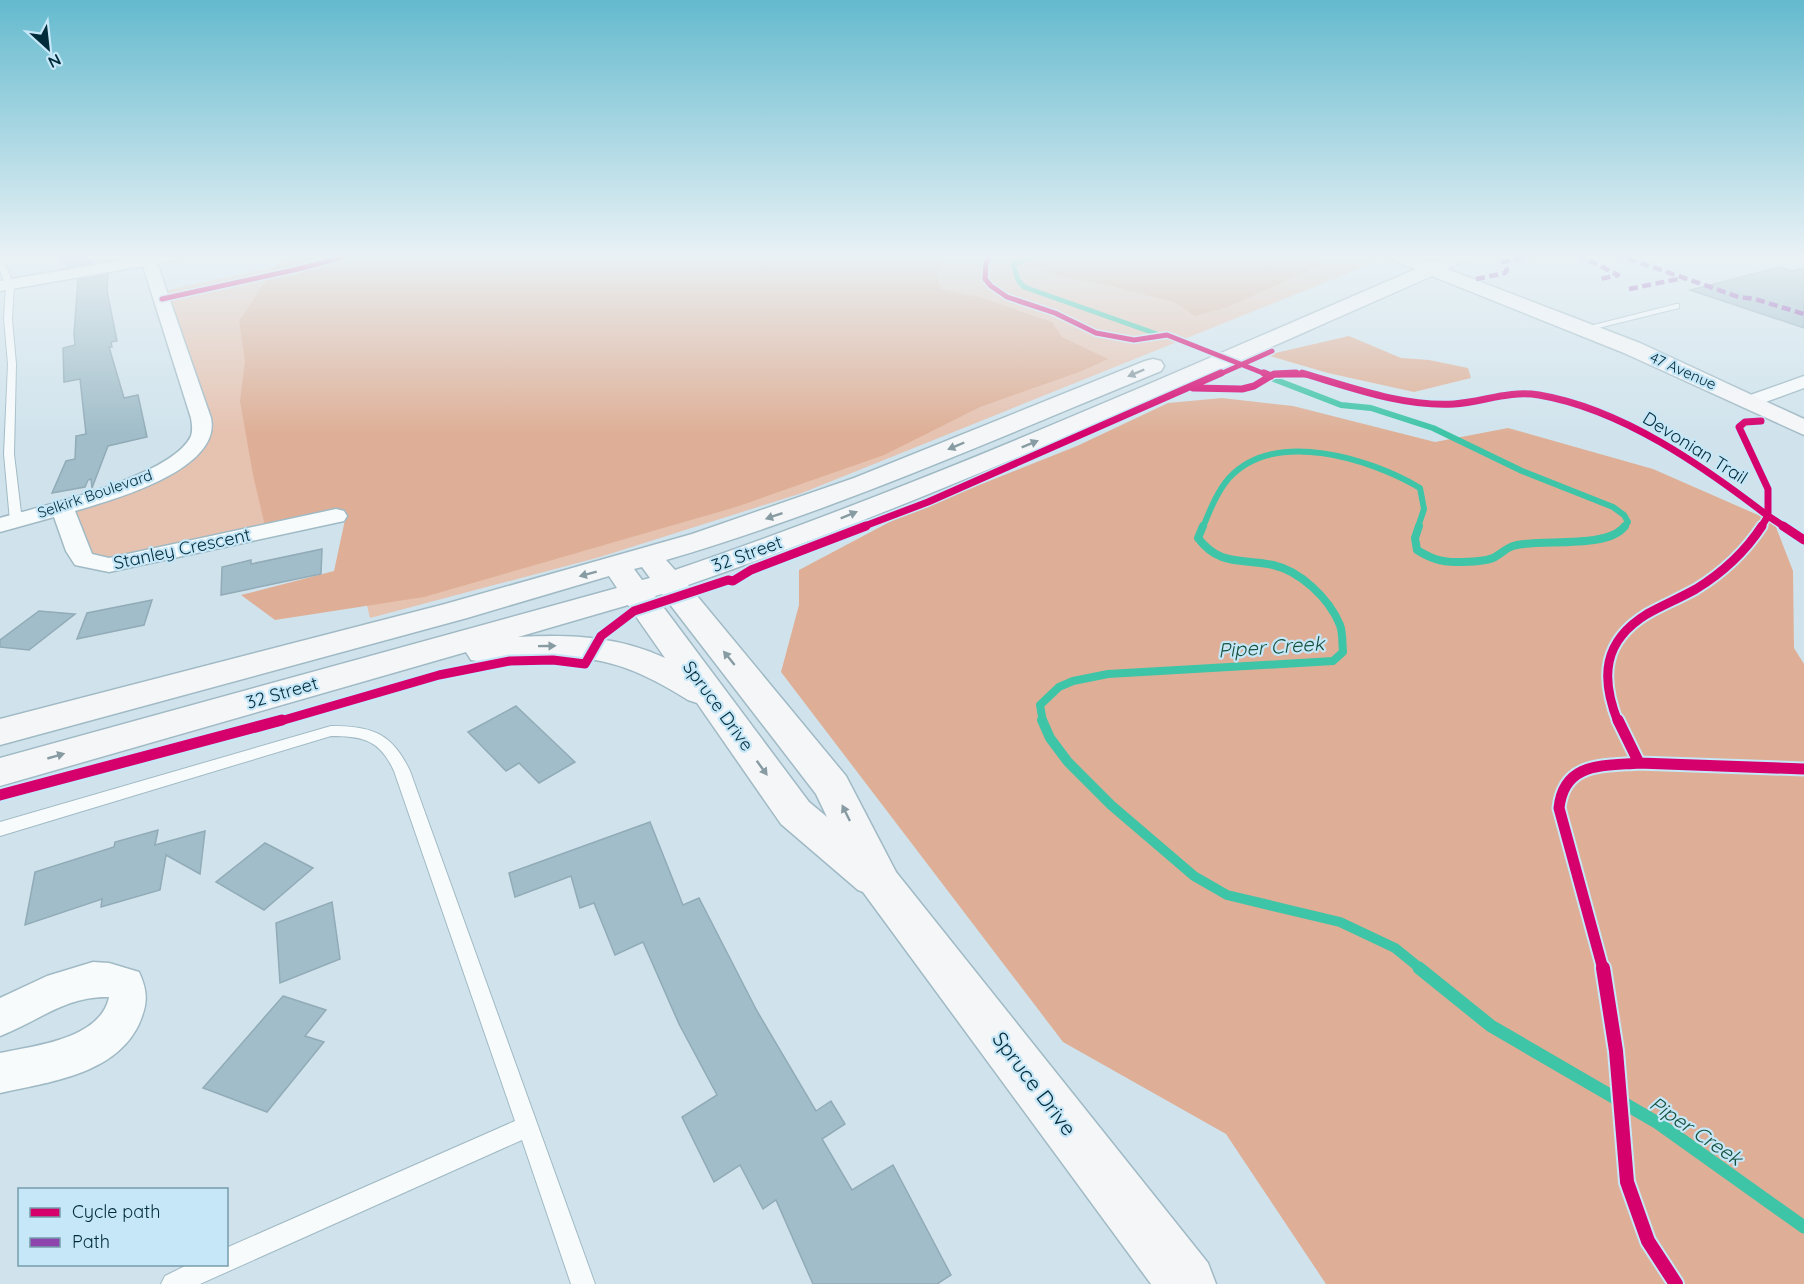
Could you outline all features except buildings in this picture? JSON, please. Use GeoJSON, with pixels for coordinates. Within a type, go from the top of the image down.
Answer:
{"type":"FeatureCollection","features":[{"type":"Feature","properties":{"kind":"main road","name":"32 Street"},"geometry":{"type":"LineString","coordinates":[[0,772],[365,670],[643,574],[1280,314]]}},
{"type":"Feature","properties":{"kind":"main road","name":"47 Avenue"},"geometry":{"type":"LineString","coordinates":[[1551,314],[1804,428]]}},
{"type":"Feature","properties":{"kind":"main road","name":"32 Street"},"geometry":{"type":"LineString","coordinates":[[0,732],[643,574]]}},
{"type":"Feature","properties":{"kind":"main road","name":"Spruce Drive"},"geometry":{"type":"LineString","coordinates":[[643,574],[716,703],[795,813],[881,885]]}},
{"type":"Feature","properties":{"kind":"main road","name":"Spruce Drive"},"geometry":{"type":"LineString","coordinates":[[643,574],[832,786],[881,885],[1187,1284]]}},
{"type":"Feature","properties":{"kind":"main road"},"geometry":{"type":"LineString","coordinates":[[365,670],[512,648],[593,647],[651,663],[716,703]]}},
{"type":"Feature","properties":{"kind":"street","name":"Selkirk Boulevard"},"geometry":{"type":"LineString","coordinates":[[8,523],[113,491],[164,470],[192,449],[202,433],[203,425],[167,314]]}},
{"type":"Feature","properties":{"kind":"street"},"geometry":{"type":"LineString","coordinates":[[1749,402],[1804,382]]}},
{"type":"Feature","properties":{"kind":"street","name":"Stanley Crescent"},"geometry":{"type":"LineString","coordinates":[[62,507],[84,560],[109,566],[336,516]]}},
{"type":"Feature","properties":{"kind":"street"},"geometry":{"type":"LineString","coordinates":[[0,1018],[68,985],[92,979],[111,978],[125,984],[128,997],[122,1016],[111,1030],[95,1043],[64,1059],[0,1073]]}},
{"type":"Feature","properties":{"kind":"lane"},"geometry":{"type":"LineString","coordinates":[[1586,328],[1644,314]]}},
{"type":"Feature","properties":{"kind":"lane"},"geometry":{"type":"LineString","coordinates":[[4,320],[12,364],[4,455],[8,523]]}},
{"type":"Feature","properties":{"kind":"lane"},"geometry":{"type":"LineString","coordinates":[[0,829],[331,731],[370,734],[385,743],[396,757],[583,1284]]}},
{"type":"Feature","properties":{"kind":"lane"},"geometry":{"type":"LineString","coordinates":[[228,1259],[527,1127]]}},
{"type":"Feature","properties":{"kind":"lane"},"geometry":{"type":"LineString","coordinates":[[173,1284],[213,1266]]}},
{"type":"Feature","properties":{"kind":"shaded area"},"geometry":{"type":"Polygon","coordinates":[[[165,314],[1247,314],[802,493],[600,557],[370,618],[345,514],[97,565],[62,507],[113,491],[199,441],[165,314]]]}},
{"type":"Feature","properties":{"kind":"shaded area"},"geometry":{"type":"Polygon","coordinates":[[[244,314],[1028,314],[1052,322],[1062,337],[1108,359],[1082,371],[980,407],[884,455],[736,507],[424,597],[275,620],[241,595],[334,571],[346,515],[265,526],[240,401],[245,361],[239,321],[244,314]]]}},
{"type":"Feature","properties":{"kind":"shaded area"},"geometry":{"type":"Polygon","coordinates":[[[1349,336],[1401,358],[1429,360],[1468,368],[1471,378],[1414,392],[1328,373],[1267,355],[1349,336]]]}},
{"type":"Feature","properties":{"kind":"shaded area"},"geometry":{"type":"Polygon","coordinates":[[[1222,398],[1293,406],[1435,442],[1508,428],[1653,469],[1774,522],[1793,571],[1794,648],[1804,664],[1804,1284],[1326,1284],[1226,1134],[1063,1042],[781,672],[799,605],[799,570],[899,517],[1077,446],[1168,403],[1222,398]]]}},
{"type":"Feature","properties":{"kind":"waterway","name":"Piper Creek"},"geometry":{"type":"LineString","coordinates":[[1100,314],[1157,334]]}},
{"type":"Feature","properties":{"kind":"waterway","name":"Piper Creek"},"geometry":{"type":"LineString","coordinates":[[1271,378],[1341,405],[1371,408],[1433,428],[1522,471],[1613,507],[1624,515],[1628,522],[1624,526]]}},
{"type":"Feature","properties":{"kind":"waterway","name":"Piper Creek"},"geometry":{"type":"LineString","coordinates":[[1203,527],[1217,495],[1229,478],[1248,463],[1271,454],[1297,452],[1323,453],[1350,459],[1376,467],[1420,488],[1424,509],[1418,527]]}},
{"type":"Feature","properties":{"kind":"waterway","name":"Piper Creek"},"geometry":{"type":"LineString","coordinates":[[1043,722],[1040,705],[1059,687],[1073,681],[1108,674],[1333,661],[1343,652],[1340,625],[1329,605],[1313,587],[1283,568],[1232,560],[1215,553],[1198,538],[1203,526]]}},
{"type":"Feature","properties":{"kind":"waterway","name":"Piper Creek"},"geometry":{"type":"LineString","coordinates":[[1419,526],[1415,538],[1417,550],[1435,559],[1456,562],[1489,559],[1510,547],[1525,544],[1589,541],[1604,538],[1624,526]]}},
{"type":"Feature","properties":{"kind":"waterway","name":"Piper Creek"},"geometry":{"type":"LineString","coordinates":[[1042,720],[1050,738],[1068,762],[1111,805],[1194,876],[1227,895],[1340,922],[1395,948],[1421,969]]}},
{"type":"Feature","properties":{"kind":"waterway","name":"Piper Creek"},"geometry":{"type":"LineString","coordinates":[[1419,968],[1491,1026],[1658,1123],[1804,1227]]}},
{"type":"Feature","properties":{"kind":"cycle path"},"geometry":{"type":"LineString","coordinates":[[1057,314],[1096,333],[1118,338],[1151,339],[1167,335],[1271,376]]}},
{"type":"Feature","properties":{"kind":"cycle path"},"geometry":{"type":"LineString","coordinates":[[0,795],[227,736],[439,675],[510,661],[553,660],[585,664],[601,636],[634,611],[728,580],[733,581],[751,570],[928,502],[1272,351]]}},
{"type":"Feature","properties":{"kind":"cycle path","name":"Devonian Trail"},"geometry":{"type":"LineString","coordinates":[[1193,388],[1242,389],[1254,386],[1274,374],[1301,373],[1364,391],[1419,402],[1454,404],[1511,393],[1538,395],[1599,413],[1648,436],[1717,477],[1768,516],[1745,548],[1726,567],[1694,590],[1637,620],[1617,641],[1609,657],[1607,674],[1614,711],[1639,763],[1804,769]]}},
{"type":"Feature","properties":{"kind":"cycle path","name":"Devonian Trail"},"geometry":{"type":"LineString","coordinates":[[1761,421],[1745,422],[1739,427],[1768,489],[1768,516],[1804,540]]}},
{"type":"Feature","properties":{"kind":"cycle path"},"geometry":{"type":"LineString","coordinates":[[1639,763],[1599,766],[1575,774],[1566,782],[1561,793],[1559,808],[1605,976],[1616,1051],[1627,1182],[1648,1241],[1676,1284]]}}]}
